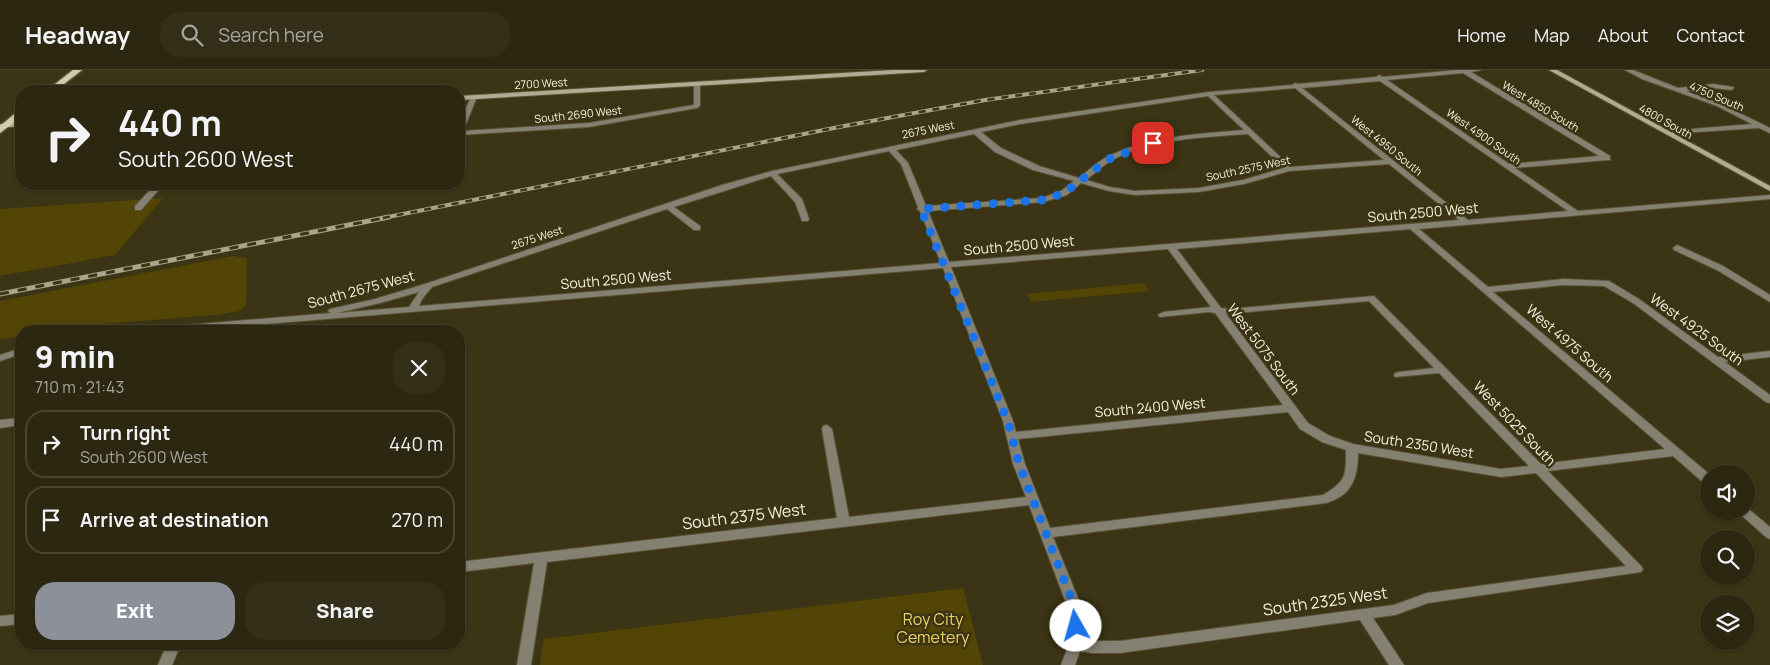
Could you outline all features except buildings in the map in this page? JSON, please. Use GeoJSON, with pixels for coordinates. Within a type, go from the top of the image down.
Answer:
{"type":"FeatureCollection","features":[{"type":"Feature","properties":{"kind":"main road"},"geometry":{"type":"LineString","coordinates":[[58,85],[78,70]]}},
{"type":"Feature","properties":{"kind":"main road"},"geometry":{"type":"LineString","coordinates":[[2,127],[15,117]]}},
{"type":"Feature","properties":{"kind":"street","name":"2700 West"},"geometry":{"type":"LineString","coordinates":[[465,98],[697,84],[816,73],[924,70]]}},
{"type":"Feature","properties":{"kind":"street","name":"2675 West"},"geometry":{"type":"LineString","coordinates":[[429,285],[772,173],[890,148],[976,131],[1208,94],[1379,77],[1478,70]]}},
{"type":"Feature","properties":{"kind":"street","name":"4800 South"},"geometry":{"type":"LineString","coordinates":[[1552,70],[1770,189]]}},
{"type":"Feature","properties":{"kind":"street","name":"4750 South"},"geometry":{"type":"LineString","coordinates":[[1628,70],[1719,105],[1770,131]]}},
{"type":"Feature","properties":{"kind":"street","name":"West 4850 South"},"geometry":{"type":"LineString","coordinates":[[1464,71],[1607,158],[1508,166]]}},
{"type":"Feature","properties":{"kind":"street","name":"West 4900 South"},"geometry":{"type":"LineString","coordinates":[[1379,77],[1576,213]]}},
{"type":"Feature","properties":{"kind":"street","name":"South 2690 West"},"geometry":{"type":"LineString","coordinates":[[465,132],[589,125],[697,106],[697,84]]}},
{"type":"Feature","properties":{"kind":"street","name":"West 4950 South"},"geometry":{"type":"LineString","coordinates":[[1294,85],[1466,222]]}},
{"type":"Feature","properties":{"kind":"street"},"geometry":{"type":"LineString","coordinates":[[1677,90],[1713,86],[1731,88]]}},
{"type":"Feature","properties":{"kind":"street"},"geometry":{"type":"LineString","coordinates":[[1208,94],[1289,169]]}},
{"type":"Feature","properties":{"kind":"street"},"geometry":{"type":"LineString","coordinates":[[465,118],[474,97]]}},
{"type":"Feature","properties":{"kind":"street"},"geometry":{"type":"LineString","coordinates":[[2,127],[15,125]]}},
{"type":"Feature","properties":{"kind":"street"},"geometry":{"type":"LineString","coordinates":[[1668,133],[1770,125]]}},
{"type":"Feature","properties":{"kind":"street","name":"South 2575 West"},"geometry":{"type":"LineString","coordinates":[[976,131],[998,150],[1018,161],[1081,182],[1118,190],[1156,193],[1222,187],[1289,169],[1391,162]]}},
{"type":"Feature","properties":{"kind":"street"},"geometry":{"type":"LineString","coordinates":[[921,209],[1043,200],[1064,193],[1109,159],[1142,146],[1187,137],[1249,132]]}},
{"type":"Feature","properties":{"kind":"street"},"geometry":{"type":"LineString","coordinates":[[890,148],[904,163],[921,209],[946,265],[1008,422],[1014,449],[1075,608],[1076,644],[1068,665]]}},
{"type":"Feature","properties":{"kind":"street"},"geometry":{"type":"LineString","coordinates":[[772,173],[799,201],[805,219]]}},
{"type":"Feature","properties":{"kind":"street"},"geometry":{"type":"LineString","coordinates":[[138,208],[154,190]]}},
{"type":"Feature","properties":{"kind":"street","name":"South 2500 West"},"geometry":{"type":"LineString","coordinates":[[226,325],[1770,197]]}},
{"type":"Feature","properties":{"kind":"street"},"geometry":{"type":"LineString","coordinates":[[668,206],[696,228]]}},
{"type":"Feature","properties":{"kind":"street","name":"West 4975 South"},"geometry":{"type":"LineString","coordinates":[[1412,227],[1700,474]]}},
{"type":"Feature","properties":{"kind":"street","name":"West 5075 South"},"geometry":{"type":"LineString","coordinates":[[1171,247],[1304,426],[1326,439],[1352,448]]}},
{"type":"Feature","properties":{"kind":"street"},"geometry":{"type":"LineString","coordinates":[[1677,248],[1720,268],[1770,298]]}},
{"type":"Feature","properties":{"kind":"street","name":"West 4925 South"},"geometry":{"type":"LineString","coordinates":[[1486,290],[1563,282],[1606,283],[1636,301],[1770,400]]}},
{"type":"Feature","properties":{"kind":"street"},"geometry":{"type":"LineString","coordinates":[[412,310],[418,298],[429,285]]}},
{"type":"Feature","properties":{"kind":"street","name":"South 2675 West"},"geometry":{"type":"LineString","coordinates":[[300,319],[377,301],[429,285]]}},
{"type":"Feature","properties":{"kind":"street","name":"West 5025 South"},"geometry":{"type":"LineString","coordinates":[[1219,311],[1229,312],[1371,298],[1637,569]]}},
{"type":"Feature","properties":{"kind":"street"},"geometry":{"type":"LineString","coordinates":[[1164,315],[1208,309],[1219,311]]}},
{"type":"Feature","properties":{"kind":"street"},"geometry":{"type":"LineString","coordinates":[[0,358],[15,353]]}},
{"type":"Feature","properties":{"kind":"street"},"geometry":{"type":"LineString","coordinates":[[1716,360],[1770,354]]}},
{"type":"Feature","properties":{"kind":"street"},"geometry":{"type":"LineString","coordinates":[[1399,374],[1442,370]]}},
{"type":"Feature","properties":{"kind":"street","name":"South 2400 West"},"geometry":{"type":"LineString","coordinates":[[1012,436],[1290,408]]}},
{"type":"Feature","properties":{"kind":"street"},"geometry":{"type":"LineString","coordinates":[[0,424],[15,423]]}},
{"type":"Feature","properties":{"kind":"street"},"geometry":{"type":"LineString","coordinates":[[827,429],[844,522]]}},
{"type":"Feature","properties":{"kind":"street","name":"South 2350 West"},"geometry":{"type":"LineString","coordinates":[[1046,532],[1326,499],[1344,488],[1352,474],[1352,448],[1500,472],[1674,452]]}},
{"type":"Feature","properties":{"kind":"street","name":"South 2375 West"},"geometry":{"type":"LineString","coordinates":[[465,566],[1033,500]]}},
{"type":"Feature","properties":{"kind":"street"},"geometry":{"type":"LineString","coordinates":[[1754,520],[1770,534]]}},
{"type":"Feature","properties":{"kind":"street"},"geometry":{"type":"LineString","coordinates":[[524,665],[541,558]]}},
{"type":"Feature","properties":{"kind":"street","name":"South 2325 West"},"geometry":{"type":"LineString","coordinates":[[1076,644],[1092,647],[1120,647],[1396,610],[1426,598],[1637,569]]}},
{"type":"Feature","properties":{"kind":"street"},"geometry":{"type":"LineString","coordinates":[[1363,614],[1397,665]]}},
{"type":"Feature","properties":{"kind":"street"},"geometry":{"type":"LineString","coordinates":[[0,621],[15,620]]}},
{"type":"Feature","properties":{"kind":"street"},"geometry":{"type":"LineString","coordinates":[[165,665],[171,650]]}},
{"type":"Feature","properties":{"kind":"green space"},"geometry":{"type":"Polygon","coordinates":[[[163,198],[115,255],[0,276],[0,209],[163,198]]]}},
{"type":"Feature","properties":{"kind":"green space"},"geometry":{"type":"Polygon","coordinates":[[[233,256],[247,258],[246,306],[239,311],[216,315],[90,325],[15,325],[15,338],[0,339],[0,301],[233,256]]]}},
{"type":"Feature","properties":{"kind":"green space"},"geometry":{"type":"Polygon","coordinates":[[[1144,283],[1149,291],[1031,302],[1027,294],[1144,283]]]}},
{"type":"Feature","properties":{"kind":"green space","name":"Roy City Cemetery"},"geometry":{"type":"Polygon","coordinates":[[[963,588],[983,665],[540,665],[544,639],[963,588]]]}},
{"type":"Feature","properties":{"kind":"railway"},"geometry":{"type":"LineString","coordinates":[[383,218],[839,127],[985,100],[1202,70]]}},
{"type":"Feature","properties":{"kind":"railway"},"geometry":{"type":"LineString","coordinates":[[0,294],[389,217]]}},
{"type":"Feature","properties":{"kind":"route"},"geometry":{"type":"LineString","coordinates":[[1076,626],[1075,608],[1019,464],[1008,422],[946,265],[921,209],[1043,200],[1064,193],[1109,159],[1153,143]]}}]}
